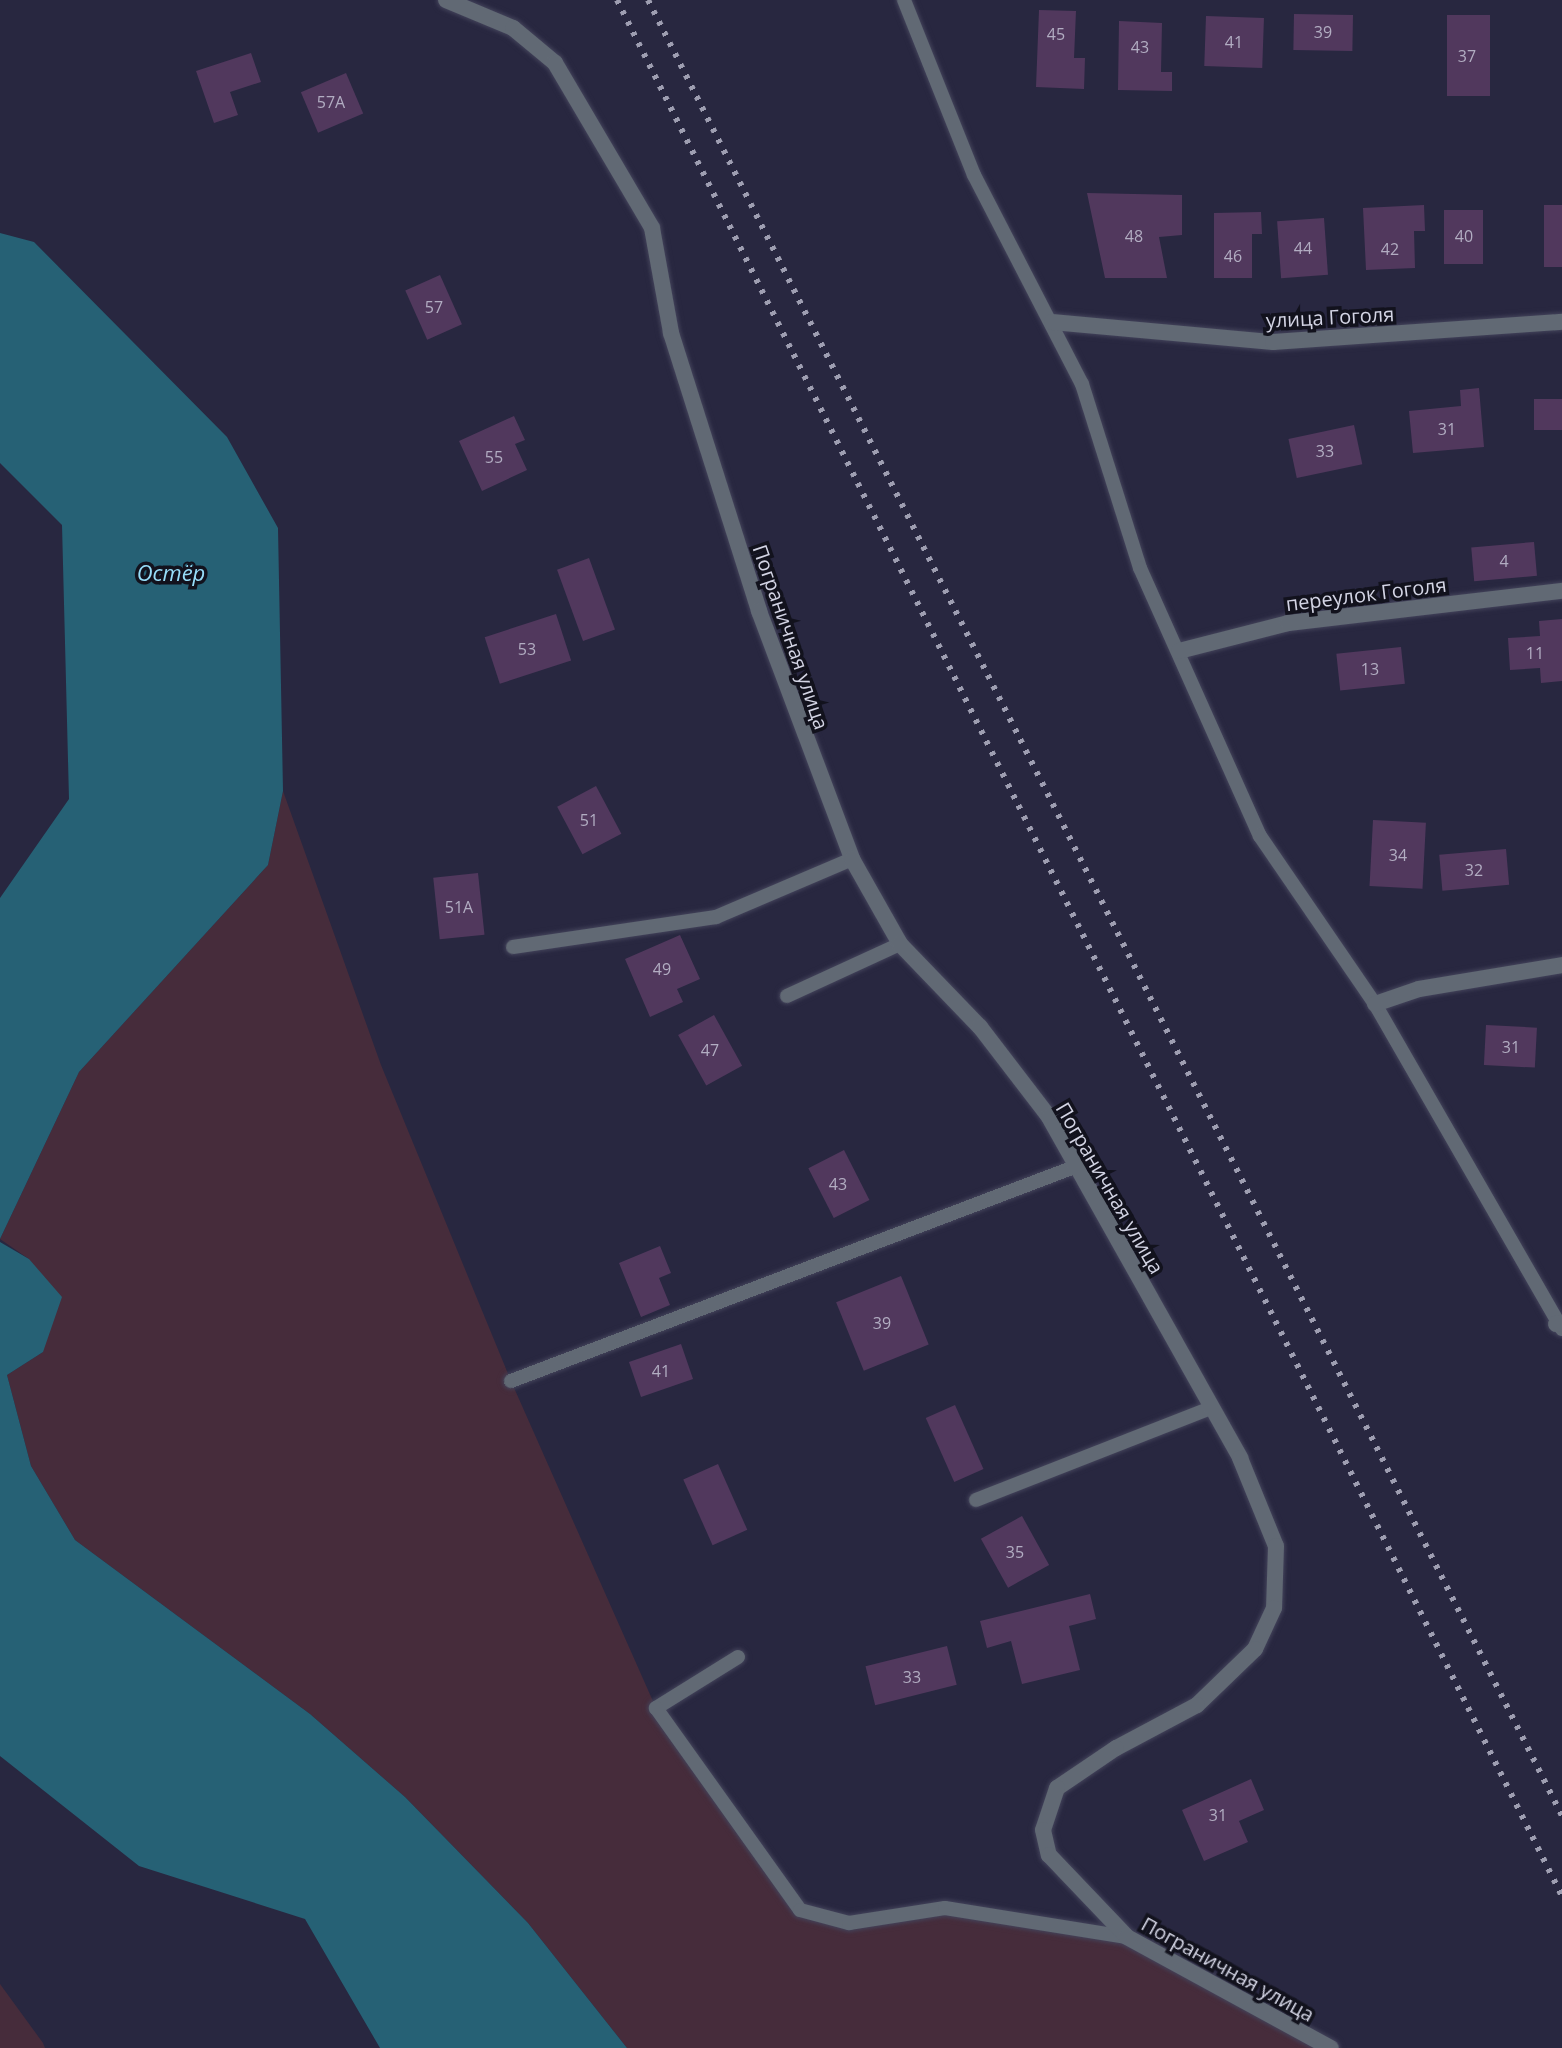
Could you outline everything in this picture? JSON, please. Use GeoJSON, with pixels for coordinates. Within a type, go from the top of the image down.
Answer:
{"type":"FeatureCollection","features":[{"type":"Feature","properties":{"kind":"street","name":"Пограничная улица"},"geometry":{"type":"LineString","coordinates":[[446,0],[513,28],[555,63],[652,228],[671,333],[759,611],[852,859],[900,944],[980,1027],[1049,1117],[1240,1458],[1276,1546],[1274,1608],[1255,1649],[1197,1705],[1116,1748],[1057,1788],[1043,1830],[1049,1855],[1127,1937],[1331,2048]]}},
{"type":"Feature","properties":{"kind":"street","name":"улица Гоголя"},"geometry":{"type":"LineString","coordinates":[[1052,322],[1273,342],[1562,322]]}},
{"type":"Feature","properties":{"kind":"street","name":"переулок Гоголя"},"geometry":{"type":"LineString","coordinates":[[1179,651],[1288,623],[1562,591]]}},
{"type":"Feature","properties":{"kind":"street"},"geometry":{"type":"LineString","coordinates":[[1375,1004],[1429,987],[1562,965]]}},
{"type":"Feature","properties":{"kind":"lane"},"geometry":{"type":"LineString","coordinates":[[904,0],[974,175],[1082,384],[1140,568],[1260,836],[1375,1004],[1560,1325]]}},
{"type":"Feature","properties":{"kind":"lane"},"geometry":{"type":"LineString","coordinates":[[513,947],[716,917],[852,859]]}},
{"type":"Feature","properties":{"kind":"lane"},"geometry":{"type":"LineString","coordinates":[[787,996],[900,944]]}},
{"type":"Feature","properties":{"kind":"lane"},"geometry":{"type":"LineString","coordinates":[[511,1381],[1077,1166]]}},
{"type":"Feature","properties":{"kind":"lane"},"geometry":{"type":"LineString","coordinates":[[976,1500],[1211,1408]]}},
{"type":"Feature","properties":{"kind":"lane"},"geometry":{"type":"LineString","coordinates":[[738,1657],[656,1708],[800,1910],[849,1923],[945,1908],[1127,1937]]}},
{"type":"Feature","properties":{"kind":"shaded area"},"geometry":{"type":"Polygon","coordinates":[[[283,791],[381,1065],[511,1381],[656,1708],[800,1910],[849,1923],[945,1908],[1127,1937],[1331,2048],[627,2048],[528,1923],[405,1797],[310,1714],[75,1540],[31,1466],[7,1375],[43,1352],[29,1259],[0,1239],[79,1072],[268,865],[283,791]]]}},
{"type":"Feature","properties":{"kind":"shaded area"},"geometry":{"type":"Polygon","coordinates":[[[0,1984],[43,2043],[45,2048],[0,2048],[0,1984]]]}},
{"type":"Feature","properties":{"kind":"water","name":"Остёр"},"geometry":{"type":"Polygon","coordinates":[[[0,233],[34,242],[227,437],[278,528],[283,791],[268,865],[79,1072],[0,1239],[0,898],[69,799],[62,525],[0,463],[0,233]]]}},
{"type":"Feature","properties":{"kind":"water"},"geometry":{"type":"Polygon","coordinates":[[[0,1242],[29,1259],[62,1297],[43,1352],[7,1375],[31,1466],[75,1540],[310,1714],[405,1797],[528,1923],[627,2048],[380,2048],[305,1919],[139,1866],[0,1756],[0,1242]]]}},
{"type":"Feature","properties":{"kind":"building"},"geometry":{"type":"Polygon","coordinates":[[[1039,10],[1076,11],[1074,58],[1085,58],[1084,89],[1036,87],[1039,10]]]}},
{"type":"Feature","properties":{"kind":"building"},"geometry":{"type":"Polygon","coordinates":[[[1294,14],[1353,15],[1352,51],[1293,50],[1294,14]]]}},
{"type":"Feature","properties":{"kind":"building"},"geometry":{"type":"Polygon","coordinates":[[[1447,15],[1490,15],[1490,96],[1447,96],[1447,15]]]}},
{"type":"Feature","properties":{"kind":"building"},"geometry":{"type":"Polygon","coordinates":[[[1206,16],[1264,18],[1262,68],[1204,66],[1206,16]]]}},
{"type":"Feature","properties":{"kind":"building"},"geometry":{"type":"Polygon","coordinates":[[[1119,21],[1162,23],[1161,72],[1172,72],[1172,91],[1118,90],[1119,21]]]}},
{"type":"Feature","properties":{"kind":"building"},"geometry":{"type":"Polygon","coordinates":[[[251,53],[261,82],[230,92],[238,115],[214,123],[196,71],[251,53]]]}},
{"type":"Feature","properties":{"kind":"building"},"geometry":{"type":"Polygon","coordinates":[[[346,73],[363,114],[318,133],[301,92],[346,73]]]}},
{"type":"Feature","properties":{"kind":"building"},"geometry":{"type":"Polygon","coordinates":[[[1087,193],[1182,195],[1182,235],[1159,237],[1167,278],[1105,278],[1087,193]]]}},
{"type":"Feature","properties":{"kind":"building"},"geometry":{"type":"Polygon","coordinates":[[[1424,205],[1425,231],[1414,231],[1415,268],[1366,270],[1363,208],[1424,205]]]}},
{"type":"Feature","properties":{"kind":"building"},"geometry":{"type":"Polygon","coordinates":[[[1544,205],[1562,205],[1562,267],[1544,267],[1544,205]]]}},
{"type":"Feature","properties":{"kind":"building"},"geometry":{"type":"Polygon","coordinates":[[[1444,210],[1483,210],[1483,264],[1444,264],[1444,210]]]}},
{"type":"Feature","properties":{"kind":"building"},"geometry":{"type":"Polygon","coordinates":[[[1261,212],[1262,234],[1252,234],[1252,278],[1214,278],[1214,213],[1261,212]]]}},
{"type":"Feature","properties":{"kind":"building"},"geometry":{"type":"Polygon","coordinates":[[[1324,218],[1328,275],[1281,278],[1277,221],[1324,218]]]}},
{"type":"Feature","properties":{"kind":"building"},"geometry":{"type":"Polygon","coordinates":[[[440,275],[462,324],[427,340],[405,290],[440,275]]]}},
{"type":"Feature","properties":{"kind":"building"},"geometry":{"type":"Polygon","coordinates":[[[1479,388],[1484,447],[1413,453],[1409,411],[1461,406],[1460,390],[1479,388]]]}},
{"type":"Feature","properties":{"kind":"building"},"geometry":{"type":"Polygon","coordinates":[[[1534,399],[1562,399],[1562,430],[1534,430],[1534,399]]]}},
{"type":"Feature","properties":{"kind":"building"},"geometry":{"type":"Polygon","coordinates":[[[514,416],[525,440],[515,444],[527,470],[482,491],[459,441],[514,416]]]}},
{"type":"Feature","properties":{"kind":"building"},"geometry":{"type":"Polygon","coordinates":[[[1354,425],[1362,464],[1297,478],[1288,439],[1354,425]]]}},
{"type":"Feature","properties":{"kind":"building"},"geometry":{"type":"Polygon","coordinates":[[[1534,542],[1537,576],[1474,581],[1471,547],[1534,542]]]}},
{"type":"Feature","properties":{"kind":"building"},"geometry":{"type":"Polygon","coordinates":[[[589,558],[615,629],[583,641],[557,570],[589,558]]]}},
{"type":"Feature","properties":{"kind":"building"},"geometry":{"type":"Polygon","coordinates":[[[556,614],[571,661],[500,684],[485,637],[556,614]]]}},
{"type":"Feature","properties":{"kind":"building"},"geometry":{"type":"Polygon","coordinates":[[[1562,619],[1562,681],[1541,683],[1540,668],[1510,670],[1508,638],[1540,636],[1539,621],[1562,619]]]}},
{"type":"Feature","properties":{"kind":"building"},"geometry":{"type":"Polygon","coordinates":[[[1401,647],[1405,684],[1340,691],[1336,654],[1401,647]]]}},
{"type":"Feature","properties":{"kind":"building"},"geometry":{"type":"Polygon","coordinates":[[[596,786],[621,834],[583,854],[557,807],[596,786]]]}},
{"type":"Feature","properties":{"kind":"building"},"geometry":{"type":"Polygon","coordinates":[[[1373,820],[1426,823],[1422,889],[1370,886],[1373,820]]]}},
{"type":"Feature","properties":{"kind":"building"},"geometry":{"type":"Polygon","coordinates":[[[1506,849],[1509,885],[1442,891],[1439,855],[1506,849]]]}},
{"type":"Feature","properties":{"kind":"building"},"geometry":{"type":"Polygon","coordinates":[[[478,873],[484,935],[440,939],[433,878],[478,873]]]}},
{"type":"Feature","properties":{"kind":"building"},"geometry":{"type":"Polygon","coordinates":[[[680,935],[700,979],[677,989],[683,1002],[650,1017],[625,959],[680,935]]]}},
{"type":"Feature","properties":{"kind":"building"},"geometry":{"type":"Polygon","coordinates":[[[714,1015],[742,1066],[706,1086],[678,1035],[714,1015]]]}},
{"type":"Feature","properties":{"kind":"building"},"geometry":{"type":"Polygon","coordinates":[[[1486,1025],[1537,1028],[1535,1068],[1484,1065],[1486,1025]]]}},
{"type":"Feature","properties":{"kind":"building"},"geometry":{"type":"Polygon","coordinates":[[[844,1150],[869,1200],[834,1218],[808,1168],[844,1150]]]}},
{"type":"Feature","properties":{"kind":"building"},"geometry":{"type":"Polygon","coordinates":[[[660,1246],[671,1273],[659,1278],[670,1305],[641,1317],[619,1263],[660,1246]]]}},
{"type":"Feature","properties":{"kind":"building"},"geometry":{"type":"Polygon","coordinates":[[[901,1276],[929,1345],[864,1371],[836,1302],[901,1276]]]}},
{"type":"Feature","properties":{"kind":"building"},"geometry":{"type":"Polygon","coordinates":[[[681,1344],[693,1379],[641,1397],[629,1362],[681,1344]]]}},
{"type":"Feature","properties":{"kind":"building"},"geometry":{"type":"Polygon","coordinates":[[[955,1405],[983,1469],[954,1482],[926,1418],[955,1405]]]}},
{"type":"Feature","properties":{"kind":"building"},"geometry":{"type":"Polygon","coordinates":[[[718,1464],[747,1530],[713,1545],[683,1479],[718,1464]]]}},
{"type":"Feature","properties":{"kind":"building"},"geometry":{"type":"Polygon","coordinates":[[[1022,1516],[1049,1565],[1008,1588],[981,1539],[1022,1516]]]}},
{"type":"Feature","properties":{"kind":"building"},"geometry":{"type":"Polygon","coordinates":[[[1090,1594],[1096,1619],[1069,1626],[1080,1670],[1022,1684],[1011,1641],[987,1648],[980,1621],[1090,1594]]]}},
{"type":"Feature","properties":{"kind":"building"},"geometry":{"type":"Polygon","coordinates":[[[947,1646],[957,1685],[875,1705],[865,1666],[947,1646]]]}},
{"type":"Feature","properties":{"kind":"building"},"geometry":{"type":"Polygon","coordinates":[[[1251,1779],[1264,1810],[1239,1821],[1248,1842],[1204,1861],[1182,1810],[1251,1779]]]}},
{"type":"Feature","properties":{"kind":"railway"},"geometry":{"type":"LineString","coordinates":[[617,0],[1562,1896]]}},
{"type":"Feature","properties":{"kind":"railway"},"geometry":{"type":"LineString","coordinates":[[648,0],[1562,1816]]}}]}
